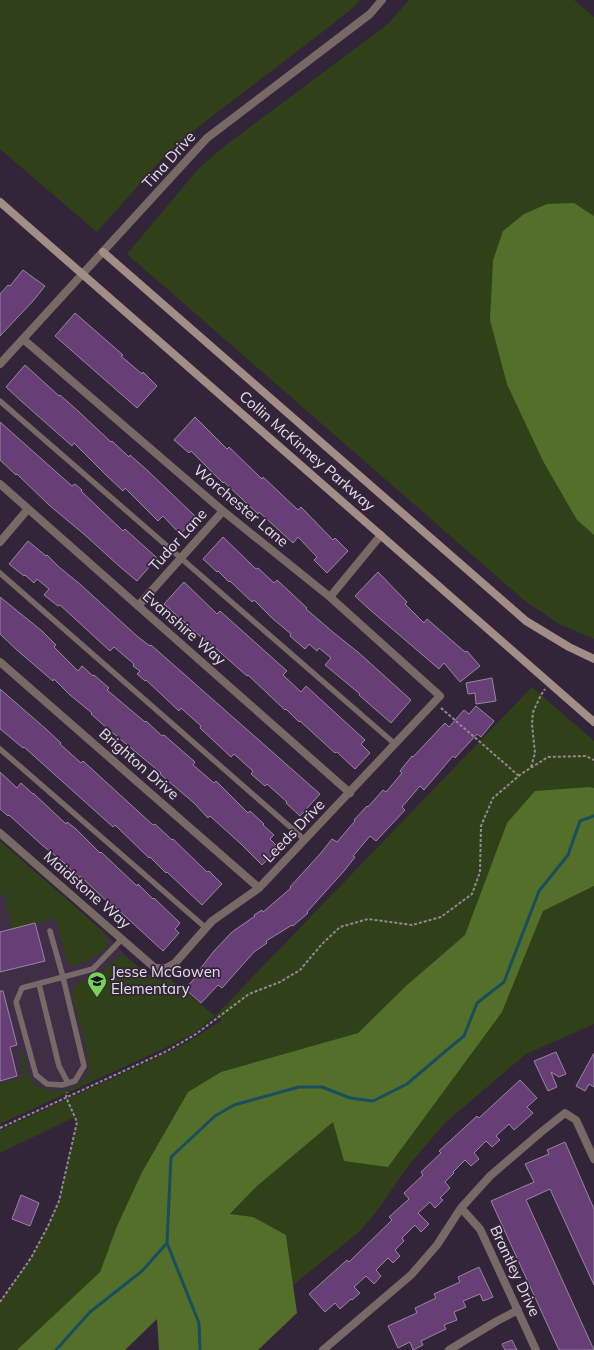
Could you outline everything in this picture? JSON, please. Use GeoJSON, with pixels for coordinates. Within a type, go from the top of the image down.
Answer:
{"type":"FeatureCollection","features":[{"type":"Feature","properties":{"kind":"street","name":"Tina Drive"},"geometry":{"type":"LineString","coordinates":[[0,364],[207,138],[370,14],[382,0]]}},
{"type":"Feature","properties":{"kind":"street","name":"Collin McKinney Parkway"},"geometry":{"type":"LineString","coordinates":[[0,202],[594,722]]}},
{"type":"Feature","properties":{"kind":"street","name":"Collin McKinney Parkway"},"geometry":{"type":"LineString","coordinates":[[103,252],[526,621],[569,647],[594,659]]}},
{"type":"Feature","properties":{"kind":"street","name":"Worchester Lane"},"geometry":{"type":"LineString","coordinates":[[23,339],[223,511],[330,597],[437,699]]}},
{"type":"Feature","properties":{"kind":"street","name":"Evanshire Way"},"geometry":{"type":"LineString","coordinates":[[0,484],[350,793]]}},
{"type":"Feature","properties":{"kind":"street"},"geometry":{"type":"LineString","coordinates":[[0,542],[28,509]]}},
{"type":"Feature","properties":{"kind":"street","name":"Tudor Lane"},"geometry":{"type":"LineString","coordinates":[[138,606],[223,511]]}},
{"type":"Feature","properties":{"kind":"street"},"geometry":{"type":"LineString","coordinates":[[330,597],[381,535]]}},
{"type":"Feature","properties":{"kind":"street","name":"Brighton Drive"},"geometry":{"type":"LineString","coordinates":[[0,662],[259,888]]}},
{"type":"Feature","properties":{"kind":"street","name":"Leeds Drive"},"geometry":{"type":"LineString","coordinates":[[155,968],[166,968],[175,963],[212,921],[259,888],[437,699]]}},
{"type":"Feature","properties":{"kind":"street","name":"Maidstone Way"},"geometry":{"type":"LineString","coordinates":[[0,833],[155,968]]}},
{"type":"Feature","properties":{"kind":"street"},"geometry":{"type":"LineString","coordinates":[[323,1350],[411,1275],[437,1245],[461,1208],[490,1176],[565,1113],[576,1120],[594,1159]]}},
{"type":"Feature","properties":{"kind":"street","name":"Brantley Drive"},"geometry":{"type":"LineString","coordinates":[[461,1208],[480,1228],[536,1350]]}},
{"type":"Feature","properties":{"kind":"street"},"geometry":{"type":"LineString","coordinates":[[449,1350],[496,1320],[518,1310]]}},
{"type":"Feature","properties":{"kind":"lane"},"geometry":{"type":"LineString","coordinates":[[0,401],[395,744]]}},
{"type":"Feature","properties":{"kind":"lane"},"geometry":{"type":"LineString","coordinates":[[0,573],[305,840]]}},
{"type":"Feature","properties":{"kind":"lane"},"geometry":{"type":"LineString","coordinates":[[0,749],[206,928]]}},
{"type":"Feature","properties":{"kind":"lane"},"geometry":{"type":"LineString","coordinates":[[50,931],[63,977],[84,1066],[75,1080],[62,1085],[47,1084],[36,1075],[16,1002],[22,988],[39,984],[63,977],[93,969],[122,939]]}},
{"type":"Feature","properties":{"kind":"lane"},"geometry":{"type":"LineString","coordinates":[[39,984],[59,1066],[68,1083]]}},
{"type":"Feature","properties":{"kind":"path"},"geometry":{"type":"LineString","coordinates":[[531,768],[535,753],[532,724],[533,712],[541,695],[550,683]]}},
{"type":"Feature","properties":{"kind":"path"},"geometry":{"type":"LineString","coordinates":[[437,699],[519,776]]}},
{"type":"Feature","properties":{"kind":"path"},"geometry":{"type":"LineString","coordinates":[[0,1128],[167,1051],[196,1034],[250,994],[280,982],[300,970],[322,944],[340,927],[368,919],[412,925],[441,917],[472,894],[480,872],[481,826],[493,798],[519,776],[548,757],[586,756],[594,760]]}},
{"type":"Feature","properties":{"kind":"path"},"geometry":{"type":"LineString","coordinates":[[0,1302],[31,1258],[48,1226],[59,1200],[77,1122],[66,1097]]}},
{"type":"Feature","properties":{"kind":"shaded area","name":"Jesse McGowen Elementary"},"geometry":{"type":"Polygon","coordinates":[[[0,841],[105,933],[126,956],[144,972],[160,981],[170,979],[196,1032],[167,1047],[0,1124],[0,841]]]}},
{"type":"Feature","properties":{"kind":"green space"},"geometry":{"type":"Polygon","coordinates":[[[0,0],[360,0],[355,6],[325,30],[185,137],[162,159],[97,232],[0,149],[0,0]]]}},
{"type":"Feature","properties":{"kind":"green space"},"geometry":{"type":"Polygon","coordinates":[[[409,0],[574,0],[594,17],[594,216],[574,203],[577,520],[594,535],[594,639],[559,624],[525,601],[127,254],[199,168],[226,145],[388,24],[409,0]]]}},
{"type":"Feature","properties":{"kind":"green space"},"geometry":{"type":"Polygon","coordinates":[[[574,203],[594,216],[594,535],[577,520],[543,461],[507,384],[490,320],[493,260],[503,231],[524,214],[547,204],[574,203]]]}},
{"type":"Feature","properties":{"kind":"green space"},"geometry":{"type":"Polygon","coordinates":[[[532,687],[594,741],[594,788],[590,787],[535,792],[507,823],[465,935],[407,985],[358,1033],[221,1072],[188,1092],[142,1172],[117,1226],[100,1272],[17,1350],[0,1350],[0,1302],[31,1258],[59,1201],[77,1122],[75,1117],[0,1153],[0,1130],[188,1042],[222,1020],[215,1016],[532,687]]]}},
{"type":"Feature","properties":{"kind":"green space"},"geometry":{"type":"Polygon","coordinates":[[[590,787],[594,788],[594,886],[543,911],[502,1012],[388,1167],[344,1161],[333,1122],[256,1187],[230,1214],[253,1217],[286,1235],[297,1313],[258,1350],[159,1350],[157,1319],[125,1350],[17,1350],[100,1272],[117,1226],[142,1172],[188,1092],[221,1072],[358,1033],[407,985],[465,935],[507,823],[535,791],[590,787]]]}},
{"type":"Feature","properties":{"kind":"green space"},"geometry":{"type":"Polygon","coordinates":[[[0,841],[105,933],[108,942],[104,950],[83,963],[74,966],[67,962],[55,918],[11,929],[5,894],[0,895],[0,841]]]}},
{"type":"Feature","properties":{"kind":"green space"},"geometry":{"type":"Polygon","coordinates":[[[594,886],[594,1024],[526,1054],[446,1122],[408,1166],[377,1211],[359,1232],[293,1285],[286,1235],[230,1215],[256,1187],[333,1122],[502,1012],[543,911],[594,886]]]}},
{"type":"Feature","properties":{"kind":"green space"},"geometry":{"type":"Polygon","coordinates":[[[121,955],[126,957],[151,977],[163,980],[170,979],[215,1016],[196,1032],[167,1047],[0,1124],[0,1084],[24,1077],[19,1054],[23,1053],[26,1069],[33,1082],[47,1090],[65,1090],[80,1083],[86,1077],[89,1069],[88,1055],[72,997],[73,990],[78,983],[102,971],[121,955]]]}},
{"type":"Feature","properties":{"kind":"building"},"geometry":{"type":"Polygon","coordinates":[[[23,270],[45,286],[0,336],[0,294],[8,285],[10,286],[23,270]]]}},
{"type":"Feature","properties":{"kind":"building"},"geometry":{"type":"Polygon","coordinates":[[[75,313],[123,355],[121,356],[142,374],[143,372],[157,386],[137,408],[55,336],[75,313]]]}},
{"type":"Feature","properties":{"kind":"building"},"geometry":{"type":"Polygon","coordinates":[[[25,365],[111,442],[112,441],[129,457],[130,455],[148,471],[197,518],[180,534],[163,516],[158,521],[125,488],[123,491],[74,443],[72,446],[20,400],[6,387],[25,365]]]}},
{"type":"Feature","properties":{"kind":"building"},"geometry":{"type":"Polygon","coordinates":[[[195,417],[227,449],[229,447],[262,479],[263,477],[298,510],[301,507],[333,540],[335,538],[348,551],[327,573],[314,560],[317,557],[298,537],[293,543],[259,512],[258,514],[224,482],[223,483],[191,451],[189,453],[174,440],[195,417]]]}},
{"type":"Feature","properties":{"kind":"building"},"geometry":{"type":"Polygon","coordinates":[[[0,422],[72,486],[75,484],[82,490],[81,491],[123,531],[125,529],[157,558],[137,581],[49,505],[0,460],[0,422]]]}},
{"type":"Feature","properties":{"kind":"building"},"geometry":{"type":"Polygon","coordinates":[[[223,537],[256,569],[258,568],[274,583],[277,580],[307,608],[306,609],[359,653],[411,700],[391,723],[359,695],[360,694],[325,665],[331,658],[319,648],[317,651],[309,644],[305,649],[254,600],[252,602],[230,581],[229,582],[203,559],[223,537]]]}},
{"type":"Feature","properties":{"kind":"building"},"geometry":{"type":"Polygon","coordinates":[[[28,541],[46,556],[47,555],[138,637],[150,646],[151,645],[320,794],[300,816],[267,784],[265,786],[251,774],[253,771],[234,754],[231,757],[181,708],[179,711],[146,680],[145,681],[137,674],[140,671],[133,666],[134,664],[114,647],[110,651],[60,605],[58,606],[44,595],[49,589],[37,579],[34,583],[9,564],[28,541]]]}},
{"type":"Feature","properties":{"kind":"building"},"geometry":{"type":"Polygon","coordinates":[[[378,572],[407,602],[405,604],[424,623],[427,619],[465,652],[467,651],[480,666],[460,682],[444,663],[439,669],[369,609],[355,596],[378,572]]]}},
{"type":"Feature","properties":{"kind":"building"},"geometry":{"type":"Polygon","coordinates":[[[184,582],[217,614],[220,611],[287,671],[283,675],[301,692],[306,686],[365,740],[361,744],[370,753],[355,769],[164,604],[184,582]]]}},
{"type":"Feature","properties":{"kind":"building"},"geometry":{"type":"Polygon","coordinates":[[[0,597],[42,631],[56,645],[54,647],[78,671],[82,666],[93,676],[94,675],[109,688],[107,690],[145,722],[146,721],[162,736],[164,735],[195,762],[193,765],[214,783],[216,781],[248,813],[250,811],[274,835],[270,839],[279,848],[262,865],[210,816],[208,818],[194,803],[160,774],[161,773],[108,729],[54,679],[53,681],[18,651],[0,634],[0,597]]]}},
{"type":"Feature","properties":{"kind":"building"},"geometry":{"type":"Polygon","coordinates":[[[492,678],[496,701],[476,704],[475,693],[468,694],[466,683],[492,678]]]}},
{"type":"Feature","properties":{"kind":"building"},"geometry":{"type":"Polygon","coordinates":[[[0,689],[46,729],[81,763],[83,761],[153,825],[155,824],[172,840],[173,839],[207,872],[209,871],[222,884],[202,905],[167,872],[166,873],[150,857],[149,858],[115,825],[113,827],[24,747],[23,748],[0,729],[0,689]]]}},
{"type":"Feature","properties":{"kind":"building"},"geometry":{"type":"Polygon","coordinates":[[[476,706],[494,721],[481,737],[477,734],[455,758],[453,756],[424,790],[420,786],[402,807],[405,810],[376,841],[370,836],[353,856],[355,857],[344,871],[307,912],[308,913],[293,926],[292,925],[266,941],[267,943],[254,952],[222,988],[218,985],[201,1003],[185,989],[201,971],[200,969],[214,951],[232,932],[255,916],[254,915],[262,910],[263,912],[291,888],[290,887],[332,839],[337,842],[367,806],[368,807],[383,790],[386,792],[402,773],[400,771],[412,756],[413,757],[445,723],[449,727],[464,710],[469,714],[476,706]]]}},
{"type":"Feature","properties":{"kind":"building"},"geometry":{"type":"Polygon","coordinates":[[[0,772],[17,788],[21,783],[66,824],[67,822],[76,829],[100,853],[101,852],[137,886],[138,884],[153,899],[154,898],[180,923],[175,929],[179,933],[163,951],[80,876],[79,878],[63,862],[9,815],[8,816],[0,809],[0,772]]]}},
{"type":"Feature","properties":{"kind":"building"},"geometry":{"type":"Polygon","coordinates":[[[35,923],[45,961],[0,972],[0,932],[35,923]]]}},
{"type":"Feature","properties":{"kind":"building"},"geometry":{"type":"Polygon","coordinates":[[[0,991],[3,991],[17,1045],[10,1047],[17,1076],[0,1081],[0,991]]]}},
{"type":"Feature","properties":{"kind":"building"},"geometry":{"type":"Polygon","coordinates":[[[556,1052],[566,1074],[559,1077],[551,1072],[557,1087],[548,1091],[534,1061],[556,1052]]]}},
{"type":"Feature","properties":{"kind":"building"},"geometry":{"type":"Polygon","coordinates":[[[594,1053],[594,1087],[589,1084],[585,1091],[576,1086],[594,1053]]]}},
{"type":"Feature","properties":{"kind":"building"},"geometry":{"type":"Polygon","coordinates":[[[520,1080],[537,1098],[527,1107],[533,1113],[514,1130],[509,1124],[496,1136],[500,1140],[492,1147],[486,1141],[474,1153],[479,1159],[471,1166],[465,1160],[453,1172],[454,1173],[445,1182],[450,1188],[440,1198],[443,1200],[435,1208],[430,1202],[418,1213],[429,1224],[421,1232],[415,1225],[402,1238],[404,1241],[395,1250],[400,1256],[393,1263],[388,1258],[376,1270],[381,1276],[374,1284],[366,1276],[354,1287],[360,1293],[340,1309],[335,1303],[325,1312],[309,1294],[347,1260],[349,1262],[392,1220],[389,1217],[409,1199],[404,1193],[423,1175],[421,1172],[441,1153],[439,1151],[477,1116],[479,1118],[520,1080]]]}},
{"type":"Feature","properties":{"kind":"building"},"geometry":{"type":"Polygon","coordinates":[[[565,1142],[594,1209],[594,1285],[550,1189],[526,1200],[594,1350],[559,1350],[491,1201],[534,1182],[525,1164],[549,1154],[547,1150],[565,1142]]]}},
{"type":"Feature","properties":{"kind":"building"},"geometry":{"type":"Polygon","coordinates":[[[21,1195],[39,1203],[30,1226],[12,1219],[21,1195]]]}},
{"type":"Feature","properties":{"kind":"building"},"geometry":{"type":"Polygon","coordinates":[[[479,1267],[493,1297],[483,1301],[480,1294],[463,1301],[466,1307],[454,1312],[457,1320],[444,1325],[446,1329],[421,1341],[423,1345],[413,1350],[410,1342],[398,1348],[388,1326],[417,1313],[415,1308],[436,1298],[434,1294],[460,1282],[458,1277],[479,1267]]]}},
{"type":"Feature","properties":{"kind":"building"},"geometry":{"type":"Polygon","coordinates":[[[512,1340],[517,1350],[505,1350],[502,1344],[512,1340]]]}},
{"type":"Feature","properties":{"kind":"waterway"},"geometry":{"type":"LineString","coordinates":[[200,1350],[199,1323],[167,1243],[171,1157],[215,1116],[234,1105],[299,1087],[322,1087],[350,1098],[373,1101],[407,1084],[464,1036],[477,1003],[504,982],[539,891],[568,855],[580,821],[594,816]]}},
{"type":"Feature","properties":{"kind":"waterway"},"geometry":{"type":"LineString","coordinates":[[56,1350],[90,1312],[142,1271],[167,1243]]}},
{"type":"Feature","properties":{"kind":"place","name":"Jesse McGowen Elementary"},"geometry":{"type":"Point","coordinates":[97,998]}}]}
